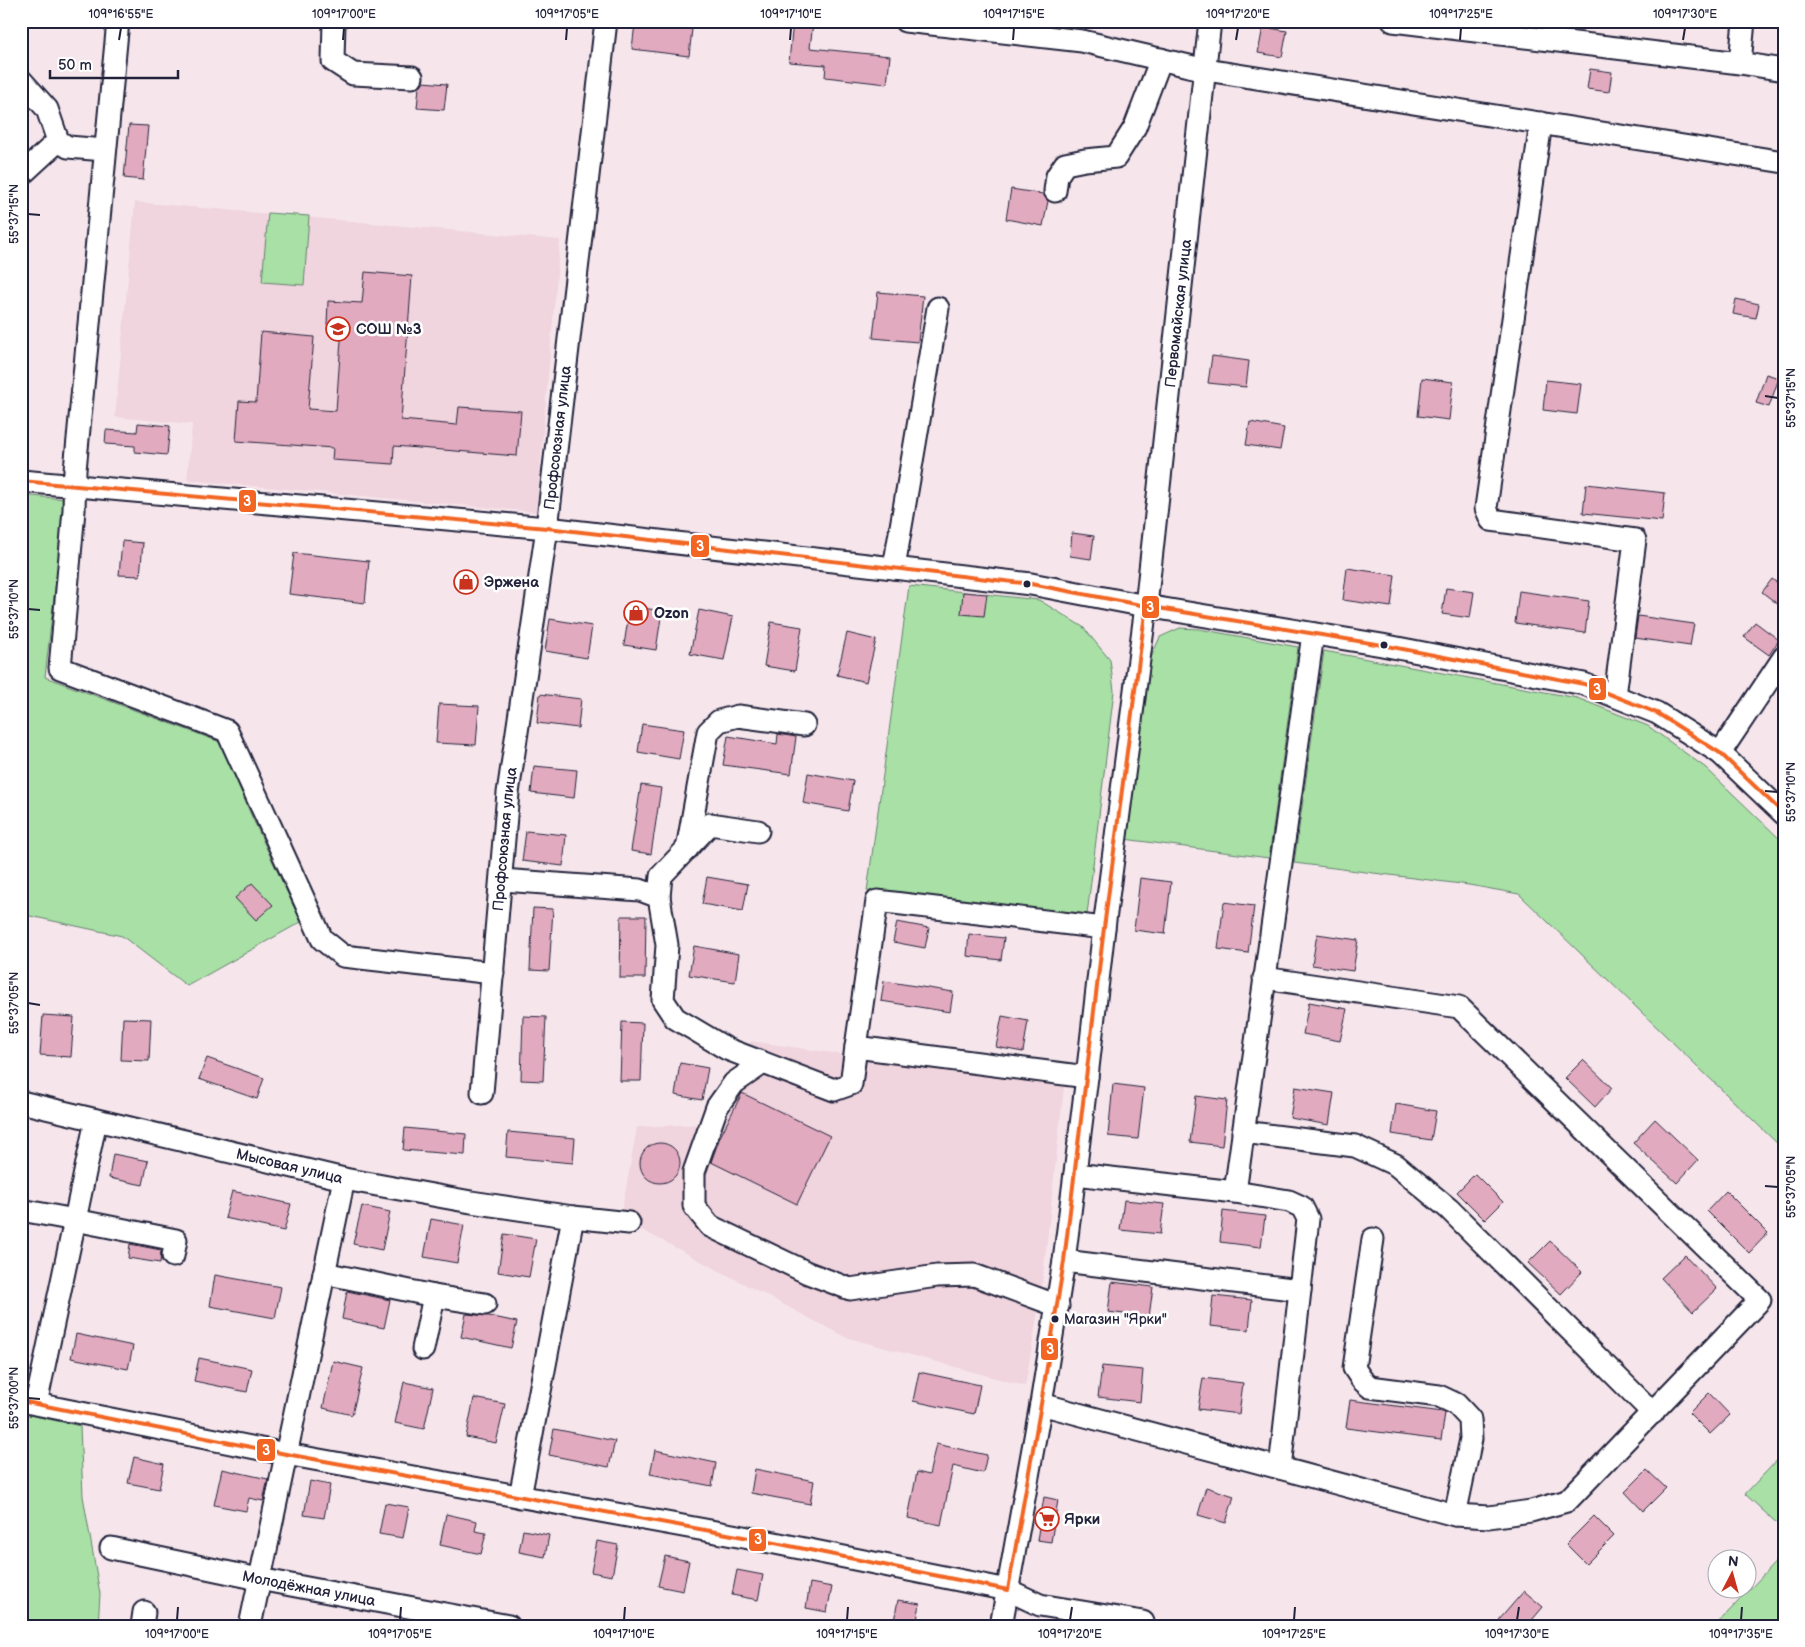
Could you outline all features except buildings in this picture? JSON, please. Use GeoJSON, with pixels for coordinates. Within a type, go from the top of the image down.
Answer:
{"type":"FeatureCollection","features":[{"type":"Feature","properties":{"kind":"street"},"geometry":{"type":"LineString","coordinates":[[118,21],[73,485],[74,510],[60,668],[227,731],[322,939],[343,956],[493,973]]}},
{"type":"Feature","properties":{"kind":"street"},"geometry":{"type":"LineString","coordinates":[[334,21],[333,61],[353,74],[412,77]]}},
{"type":"Feature","properties":{"kind":"street","name":"Профсоюзная улица"},"geometry":{"type":"LineString","coordinates":[[482,1093],[508,793],[547,528],[606,21]]}},
{"type":"Feature","properties":{"kind":"street"},"geometry":{"type":"LineString","coordinates":[[906,21],[1082,41],[1206,70],[1784,162]]}},
{"type":"Feature","properties":{"kind":"street","name":"Первомайская улица"},"geometry":{"type":"LineString","coordinates":[[1001,1626],[1058,1306],[1064,1261],[1104,928],[1146,606],[1210,21]]}},
{"type":"Feature","properties":{"kind":"street"},"geometry":{"type":"LineString","coordinates":[[1393,21],[1784,70]]}},
{"type":"Feature","properties":{"kind":"street"},"geometry":{"type":"LineString","coordinates":[[1740,63],[1744,21]]}},
{"type":"Feature","properties":{"kind":"street"},"geometry":{"type":"LineString","coordinates":[[1055,191],[1057,176],[1065,164],[1116,157],[1136,127],[1161,59]]}},
{"type":"Feature","properties":{"kind":"street"},"geometry":{"type":"LineString","coordinates":[[21,80],[47,109],[58,140],[68,147],[105,150]]}},
{"type":"Feature","properties":{"kind":"street"},"geometry":{"type":"LineString","coordinates":[[1541,123],[1486,508],[1491,520],[1635,540],[1615,696]]}},
{"type":"Feature","properties":{"kind":"street"},"geometry":{"type":"LineString","coordinates":[[21,175],[58,140]]}},
{"type":"Feature","properties":{"kind":"street"},"geometry":{"type":"LineString","coordinates":[[894,568],[938,308]]}},
{"type":"Feature","properties":{"kind":"street"},"geometry":{"type":"LineString","coordinates":[[21,481],[547,528],[1031,584],[1146,606],[1382,645],[1584,684],[1657,712],[1720,753],[1784,814]]}},
{"type":"Feature","properties":{"kind":"street"},"geometry":{"type":"LineString","coordinates":[[1235,1192],[1313,634]]}},
{"type":"Feature","properties":{"kind":"street"},"geometry":{"type":"LineString","coordinates":[[1720,753],[1784,656]]}},
{"type":"Feature","properties":{"kind":"street"},"geometry":{"type":"LineString","coordinates":[[687,849],[708,732],[719,721],[738,716],[804,725]]}},
{"type":"Feature","properties":{"kind":"street"},"geometry":{"type":"LineString","coordinates":[[758,831],[710,824],[661,876],[659,897],[667,944],[663,1000],[675,1018],[727,1048],[834,1090],[851,1084],[877,901],[1104,928]]}},
{"type":"Feature","properties":{"kind":"street"},"geometry":{"type":"LineString","coordinates":[[501,880],[640,890],[659,897]]}},
{"type":"Feature","properties":{"kind":"street"},"geometry":{"type":"LineString","coordinates":[[1041,1404],[1455,1515],[1489,1517],[1531,1511],[1567,1501],[1760,1300],[1459,1007],[1264,978]]}},
{"type":"Feature","properties":{"kind":"street"},"geometry":{"type":"LineString","coordinates":[[856,1046],[1087,1077]]}},
{"type":"Feature","properties":{"kind":"street"},"geometry":{"type":"LineString","coordinates":[[762,1062],[734,1083],[718,1107],[694,1172],[694,1206],[710,1226],[808,1273],[850,1289],[937,1276],[974,1275],[1058,1306]]}},
{"type":"Feature","properties":{"kind":"street","name":"Мысовая улица"},"geometry":{"type":"LineString","coordinates":[[21,1102],[344,1179],[250,1626]]}},
{"type":"Feature","properties":{"kind":"street"},"geometry":{"type":"LineString","coordinates":[[96,1120],[75,1220],[29,1402],[286,1454],[760,1540],[1008,1590],[1040,1605],[1146,1624]]}},
{"type":"Feature","properties":{"kind":"street"},"geometry":{"type":"LineString","coordinates":[[1243,1132],[1355,1146],[1396,1165],[1449,1209],[1653,1413]]}},
{"type":"Feature","properties":{"kind":"street"},"geometry":{"type":"LineString","coordinates":[[1075,1174],[1235,1192],[1288,1201],[1302,1207],[1308,1218],[1280,1468]]}},
{"type":"Feature","properties":{"kind":"street"},"geometry":{"type":"LineString","coordinates":[[344,1179],[573,1218],[628,1223]]}},
{"type":"Feature","properties":{"kind":"street"},"geometry":{"type":"LineString","coordinates":[[21,1210],[176,1240],[173,1256]]}},
{"type":"Feature","properties":{"kind":"street"},"geometry":{"type":"LineString","coordinates":[[520,1496],[573,1218]]}},
{"type":"Feature","properties":{"kind":"street"},"geometry":{"type":"LineString","coordinates":[[1374,1239],[1354,1368],[1362,1380],[1370,1386],[1439,1396],[1456,1404],[1470,1419],[1471,1439],[1455,1515]]}},
{"type":"Feature","properties":{"kind":"street"},"geometry":{"type":"LineString","coordinates":[[1064,1261],[1300,1290]]}},
{"type":"Feature","properties":{"kind":"street"},"geometry":{"type":"LineString","coordinates":[[324,1274],[485,1304]]}},
{"type":"Feature","properties":{"kind":"street"},"geometry":{"type":"LineString","coordinates":[[423,1349],[434,1296]]}},
{"type":"Feature","properties":{"kind":"street","name":"Молодёжная улица"},"geometry":{"type":"LineString","coordinates":[[111,1548],[510,1626]]}},
{"type":"Feature","properties":{"kind":"shaded area","name":"СОШ №3"},"geometry":{"type":"Polygon","coordinates":[[[135,202],[560,240],[536,512],[187,480],[192,424],[115,417],[135,202]]]}},
{"type":"Feature","properties":{"kind":"shaded area"},"geometry":{"type":"Polygon","coordinates":[[[751,1041],[1064,1087],[1041,1294],[1025,1386],[845,1337],[642,1230],[619,1227],[637,1127],[703,1124],[751,1041]]]}},
{"type":"Feature","properties":{"kind":"green space"},"geometry":{"type":"Polygon","coordinates":[[[268,213],[309,216],[304,285],[262,282],[268,213]]]}},
{"type":"Feature","properties":{"kind":"green space"},"geometry":{"type":"Polygon","coordinates":[[[21,495],[65,499],[45,677],[220,742],[252,817],[301,922],[187,986],[122,936],[21,914],[21,495]]]}},
{"type":"Feature","properties":{"kind":"green space"},"geometry":{"type":"Polygon","coordinates":[[[909,586],[1039,600],[1083,627],[1110,660],[1114,691],[1087,915],[867,891],[909,586]]]}},
{"type":"Feature","properties":{"kind":"green space"},"geometry":{"type":"Polygon","coordinates":[[[1180,628],[1199,629],[1298,647],[1269,858],[1124,839],[1149,662],[1160,637],[1180,628]]]}},
{"type":"Feature","properties":{"kind":"green space"},"geometry":{"type":"Polygon","coordinates":[[[1324,651],[1577,698],[1648,726],[1706,768],[1784,843],[1784,1150],[1519,894],[1469,885],[1294,863],[1324,651]]]}},
{"type":"Feature","properties":{"kind":"green space"},"geometry":{"type":"Polygon","coordinates":[[[21,1413],[80,1426],[83,1496],[100,1594],[98,1626],[21,1626],[21,1413]]]}},
{"type":"Feature","properties":{"kind":"green space"},"geometry":{"type":"Polygon","coordinates":[[[1784,1453],[1784,1530],[1745,1494],[1784,1453]]]}},
{"type":"Feature","properties":{"kind":"green space"},"geometry":{"type":"Polygon","coordinates":[[[1784,1553],[1784,1626],[1715,1626],[1740,1600],[1758,1600],[1758,1581],[1784,1553]]]}},
{"type":"Feature","properties":{"kind":"transit line","name":"3"},"geometry":{"type":"LineString","coordinates":[[21,481],[547,528],[1031,584],[1146,606],[1382,645],[1584,684],[1657,713],[1720,753],[1784,814]]}},
{"type":"Feature","properties":{"kind":"transit line","name":"3"},"geometry":{"type":"LineString","coordinates":[[21,1401],[286,1454],[760,1540],[1008,1590],[1064,1261],[1104,928],[1146,606]]}},
{"type":"Feature","properties":{"kind":"place","name":"СОШ №3"},"geometry":{"type":"Point","coordinates":[338,329]}},
{"type":"Feature","properties":{"kind":"place","name":"Эржена"},"geometry":{"type":"Point","coordinates":[466,582]}},
{"type":"Feature","properties":{"kind":"place","name":"Ozon"},"geometry":{"type":"Point","coordinates":[636,613]}},
{"type":"Feature","properties":{"kind":"place","name":"Магазин \"Ярки\""},"geometry":{"type":"Point","coordinates":[1055,1319]}},
{"type":"Feature","properties":{"kind":"place","name":"Ярки"},"geometry":{"type":"Point","coordinates":[1047,1519]}}]}
